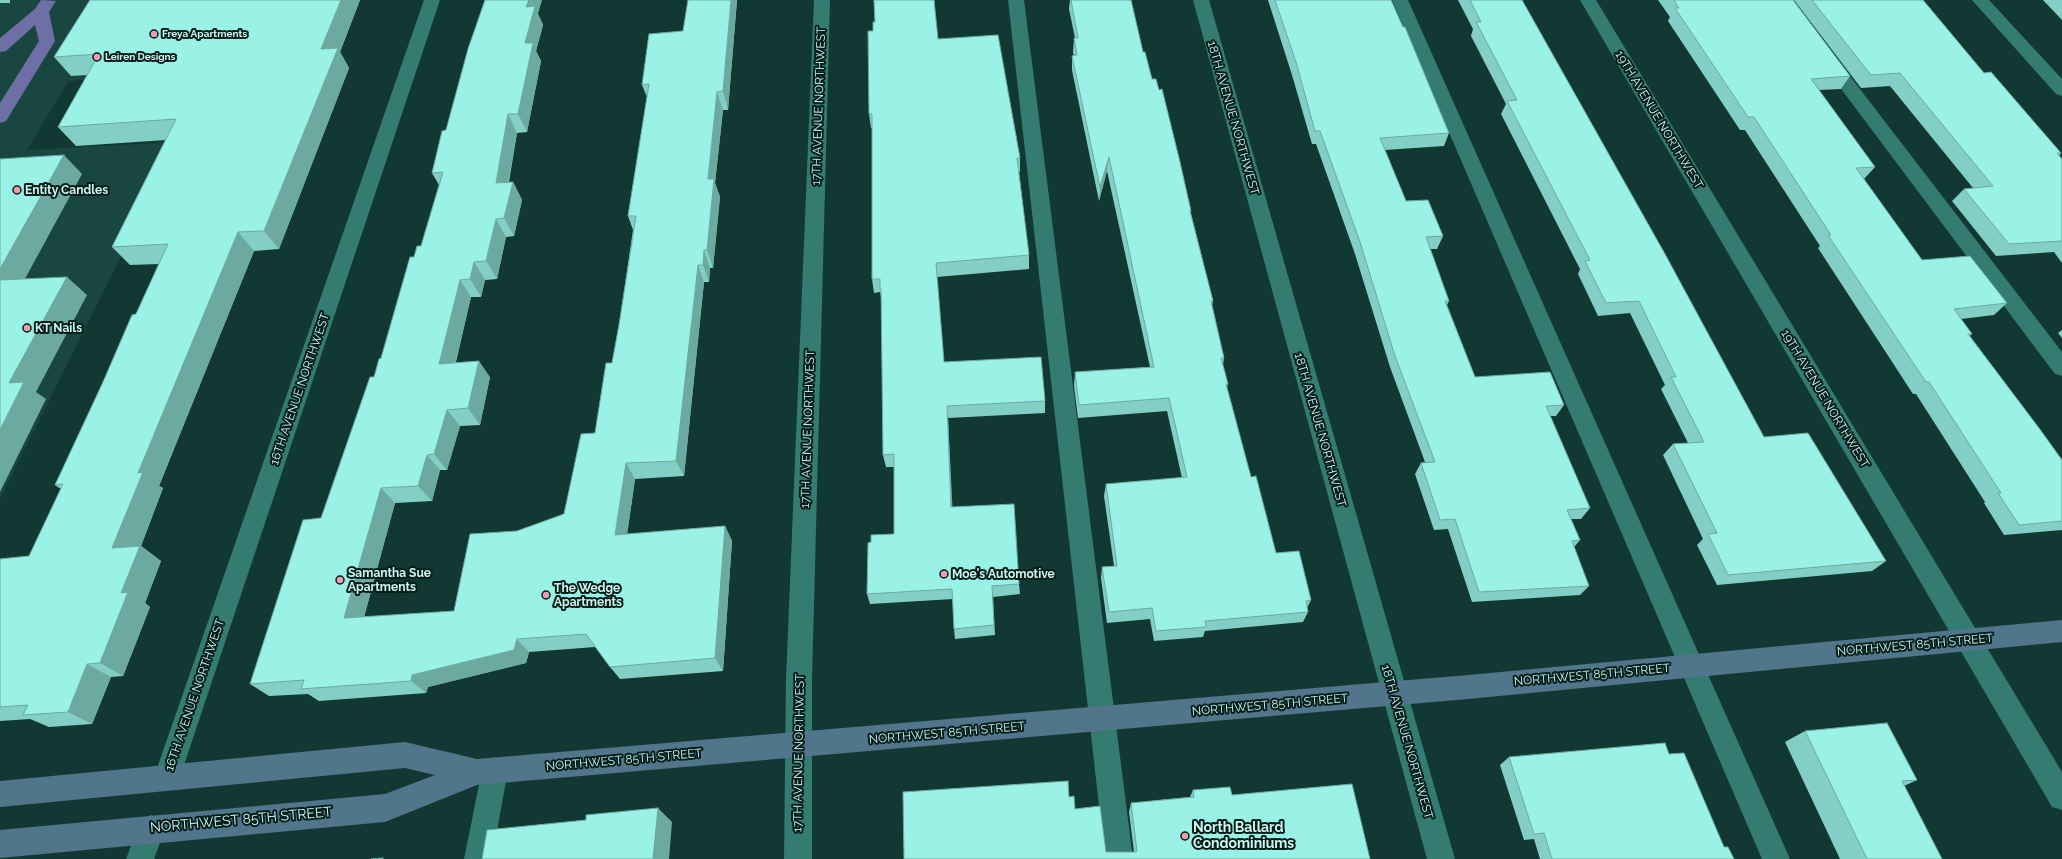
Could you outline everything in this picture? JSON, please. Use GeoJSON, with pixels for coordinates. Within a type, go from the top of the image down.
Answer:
{"type":"FeatureCollection","features":[{"type":"Feature","properties":{"kind":"main road"},"geometry":{"type":"LineString","coordinates":[[0,47],[45,6]]}},
{"type":"Feature","properties":{"kind":"main road"},"geometry":{"type":"LineString","coordinates":[[0,117],[47,41],[45,6]]}},
{"type":"Feature","properties":{"kind":"street","name":"16TH AVENUE NORTHWEST"},"geometry":{"type":"LineString","coordinates":[[167,777],[432,0]]}},
{"type":"Feature","properties":{"kind":"street","name":"17TH AVENUE NORTHWEST"},"geometry":{"type":"LineString","coordinates":[[798,859],[799,745],[822,0]]}},
{"type":"Feature","properties":{"kind":"street"},"geometry":{"type":"LineString","coordinates":[[1016,0],[1095,654],[1101,720],[1120,859]]}},
{"type":"Feature","properties":{"kind":"street","name":"18TH AVENUE NORTHWEST"},"geometry":{"type":"LineString","coordinates":[[1200,0],[1393,694],[1441,859]]}},
{"type":"Feature","properties":{"kind":"street"},"geometry":{"type":"LineString","coordinates":[[1400,0],[1776,859]]}},
{"type":"Feature","properties":{"kind":"street","name":"19TH AVENUE NORTHWEST"},"geometry":{"type":"LineString","coordinates":[[1588,0],[2062,797]]}},
{"type":"Feature","properties":{"kind":"street"},"geometry":{"type":"LineString","coordinates":[[1980,0],[2062,90]]}},
{"type":"Feature","properties":{"kind":"street"},"geometry":{"type":"LineString","coordinates":[[1818,44],[2062,368]]}},
{"type":"Feature","properties":{"kind":"street","name":"NORTHWEST 85TH STREET"},"geometry":{"type":"LineString","coordinates":[[0,844],[385,808],[486,771],[1101,720],[2062,631]]}},
{"type":"Feature","properties":{"kind":"street","name":"NORTHWEST 85TH STREET"},"geometry":{"type":"LineString","coordinates":[[0,794],[405,755],[486,771]]}},
{"type":"Feature","properties":{"kind":"street"},"geometry":{"type":"LineString","coordinates":[[478,859],[486,771]]}},
{"type":"Feature","properties":{"kind":"street"},"geometry":{"type":"LineString","coordinates":[[140,859],[151,829]]}},
{"type":"Feature","properties":{"kind":"shaded area"},"geometry":{"type":"Polygon","coordinates":[[[0,0],[256,0],[221,72],[68,81],[27,150],[178,142],[0,499],[0,0]]]}},
{"type":"Feature","properties":{"kind":"building"},"geometry":{"type":"Polygon","coordinates":[[[90,0],[341,0],[321,49],[338,48],[264,231],[238,232],[138,473],[143,472],[112,548],[140,546],[121,593],[128,592],[100,663],[87,664],[68,712],[23,715],[28,705],[0,707],[0,559],[29,556],[63,484],[55,485],[103,382],[132,315],[136,314],[168,244],[112,247],[176,119],[58,127],[99,54],[54,57],[90,0]]]}},
{"type":"Feature","properties":{"kind":"building"},"geometry":{"type":"Polygon","coordinates":[[[485,0],[529,0],[526,7],[535,6],[525,43],[533,43],[518,114],[508,114],[496,183],[513,182],[504,218],[496,219],[486,261],[474,262],[470,279],[460,280],[439,364],[479,361],[468,408],[447,410],[434,454],[427,455],[418,486],[381,488],[344,618],[454,611],[470,534],[517,531],[564,514],[581,434],[595,433],[606,363],[612,363],[619,325],[636,216],[628,216],[649,84],[642,85],[649,34],[683,31],[688,0],[731,0],[723,91],[717,92],[708,179],[714,179],[707,250],[704,250],[703,265],[698,265],[676,461],[626,463],[615,535],[725,526],[715,658],[610,667],[586,634],[517,639],[514,650],[412,675],[411,681],[301,689],[304,680],[250,684],[303,520],[321,518],[370,377],[374,377],[379,359],[381,358],[410,257],[414,257],[417,246],[421,246],[443,172],[432,173],[442,131],[446,130],[468,49],[485,0]]]}},
{"type":"Feature","properties":{"kind":"building"},"geometry":{"type":"Polygon","coordinates":[[[874,0],[934,0],[938,39],[998,35],[1020,158],[1017,158],[1029,255],[936,263],[944,362],[1041,357],[1045,401],[947,406],[951,507],[1014,504],[1019,584],[992,586],[994,625],[954,629],[952,589],[867,594],[868,543],[871,542],[871,535],[894,534],[894,454],[883,455],[881,289],[880,279],[872,279],[872,114],[869,114],[868,31],[873,31],[873,22],[875,22],[874,0]]]}},
{"type":"Feature","properties":{"kind":"building"},"geometry":{"type":"Polygon","coordinates":[[[1071,0],[1131,0],[1143,52],[1145,52],[1152,79],[1156,79],[1159,90],[1162,89],[1180,162],[1190,211],[1213,301],[1211,301],[1224,358],[1221,358],[1228,384],[1226,384],[1251,477],[1256,476],[1276,553],[1299,551],[1311,600],[1306,601],[1308,612],[1205,621],[1206,627],[1156,631],[1152,608],[1109,612],[1102,567],[1117,566],[1106,484],[1187,477],[1169,398],[1079,405],[1075,372],[1154,367],[1109,157],[1100,187],[1072,56],[1077,55],[1074,38],[1078,38],[1071,0]]]}},
{"type":"Feature","properties":{"kind":"building"},"geometry":{"type":"Polygon","coordinates":[[[1275,0],[1391,0],[1403,27],[1405,27],[1449,133],[1380,138],[1406,201],[1428,200],[1443,236],[1426,237],[1449,301],[1445,301],[1475,377],[1550,372],[1564,405],[1546,406],[1590,508],[1567,510],[1580,540],[1572,541],[1589,586],[1479,592],[1455,519],[1440,520],[1421,463],[1435,462],[1395,356],[1360,242],[1320,131],[1315,131],[1296,62],[1275,0]]]}},
{"type":"Feature","properties":{"kind":"building"},"geometry":{"type":"Polygon","coordinates":[[[1470,0],[1522,0],[1665,254],[1764,437],[1808,433],[1886,561],[1728,575],[1708,534],[1717,533],[1673,444],[1704,442],[1671,377],[1676,377],[1639,301],[1606,303],[1585,261],[1590,260],[1507,101],[1517,100],[1476,22],[1481,22],[1470,0]]]}},
{"type":"Feature","properties":{"kind":"building"},"geometry":{"type":"Polygon","coordinates":[[[1674,0],[1793,0],[1850,76],[1811,79],[1875,167],[1856,168],[1922,260],[1970,256],[2007,303],[1954,309],[1972,334],[1968,334],[2062,460],[2062,521],[2019,525],[1998,493],[2001,493],[1929,382],[1926,382],[1828,235],[1831,235],[1754,117],[1748,117],[1675,8],[1679,8],[1674,0]]]}},
{"type":"Feature","properties":{"kind":"building"},"geometry":{"type":"Polygon","coordinates":[[[1812,0],[1923,0],[1984,73],[1991,72],[2061,153],[2057,153],[2062,159],[2062,241],[2009,244],[1964,189],[1993,186],[1900,73],[1871,75],[1812,0]]]}},
{"type":"Feature","properties":{"kind":"building"},"geometry":{"type":"Polygon","coordinates":[[[64,155],[0,269],[0,159],[64,155]]]}},
{"type":"Feature","properties":{"kind":"building"},"geometry":{"type":"Polygon","coordinates":[[[67,277],[9,383],[24,382],[0,430],[0,280],[67,277]]]}},
{"type":"Feature","properties":{"kind":"building"},"geometry":{"type":"Polygon","coordinates":[[[1887,723],[1917,780],[1902,781],[1942,859],[1867,859],[1805,731],[1887,723]]]}},
{"type":"Feature","properties":{"kind":"building"},"geometry":{"type":"Polygon","coordinates":[[[1665,743],[1669,754],[1684,753],[1724,847],[1728,847],[1734,859],[1552,859],[1544,833],[1534,834],[1509,757],[1665,743]]]}},
{"type":"Feature","properties":{"kind":"building"},"geometry":{"type":"Polygon","coordinates":[[[1068,781],[1069,797],[1074,796],[1075,809],[1100,806],[1106,852],[1137,851],[1131,803],[1194,797],[1193,790],[1230,787],[1232,795],[1352,784],[1370,859],[904,859],[903,792],[1068,781]]]}},
{"type":"Feature","properties":{"kind":"building"},"geometry":{"type":"Polygon","coordinates":[[[658,808],[653,859],[482,859],[487,830],[586,820],[586,815],[658,808]]]}},
{"type":"Feature","properties":{"kind":"place","name":"Freya Apartments"},"geometry":{"type":"Point","coordinates":[154,34]}},
{"type":"Feature","properties":{"kind":"place","name":"Leiren Designs"},"geometry":{"type":"Point","coordinates":[97,57]}},
{"type":"Feature","properties":{"kind":"place","name":"Entity Candles"},"geometry":{"type":"Point","coordinates":[17,190]}},
{"type":"Feature","properties":{"kind":"place","name":"KT Nails"},"geometry":{"type":"Point","coordinates":[27,328]}},
{"type":"Feature","properties":{"kind":"place","name":"Moe's Automotive"},"geometry":{"type":"Point","coordinates":[944,574]}},
{"type":"Feature","properties":{"kind":"place","name":"Samantha Sue Apartments"},"geometry":{"type":"Point","coordinates":[340,580]}},
{"type":"Feature","properties":{"kind":"place","name":"The Wedge Apartments"},"geometry":{"type":"Point","coordinates":[546,595]}},
{"type":"Feature","properties":{"kind":"place","name":"North Ballard Condominiums"},"geometry":{"type":"Point","coordinates":[1185,836]}}]}
